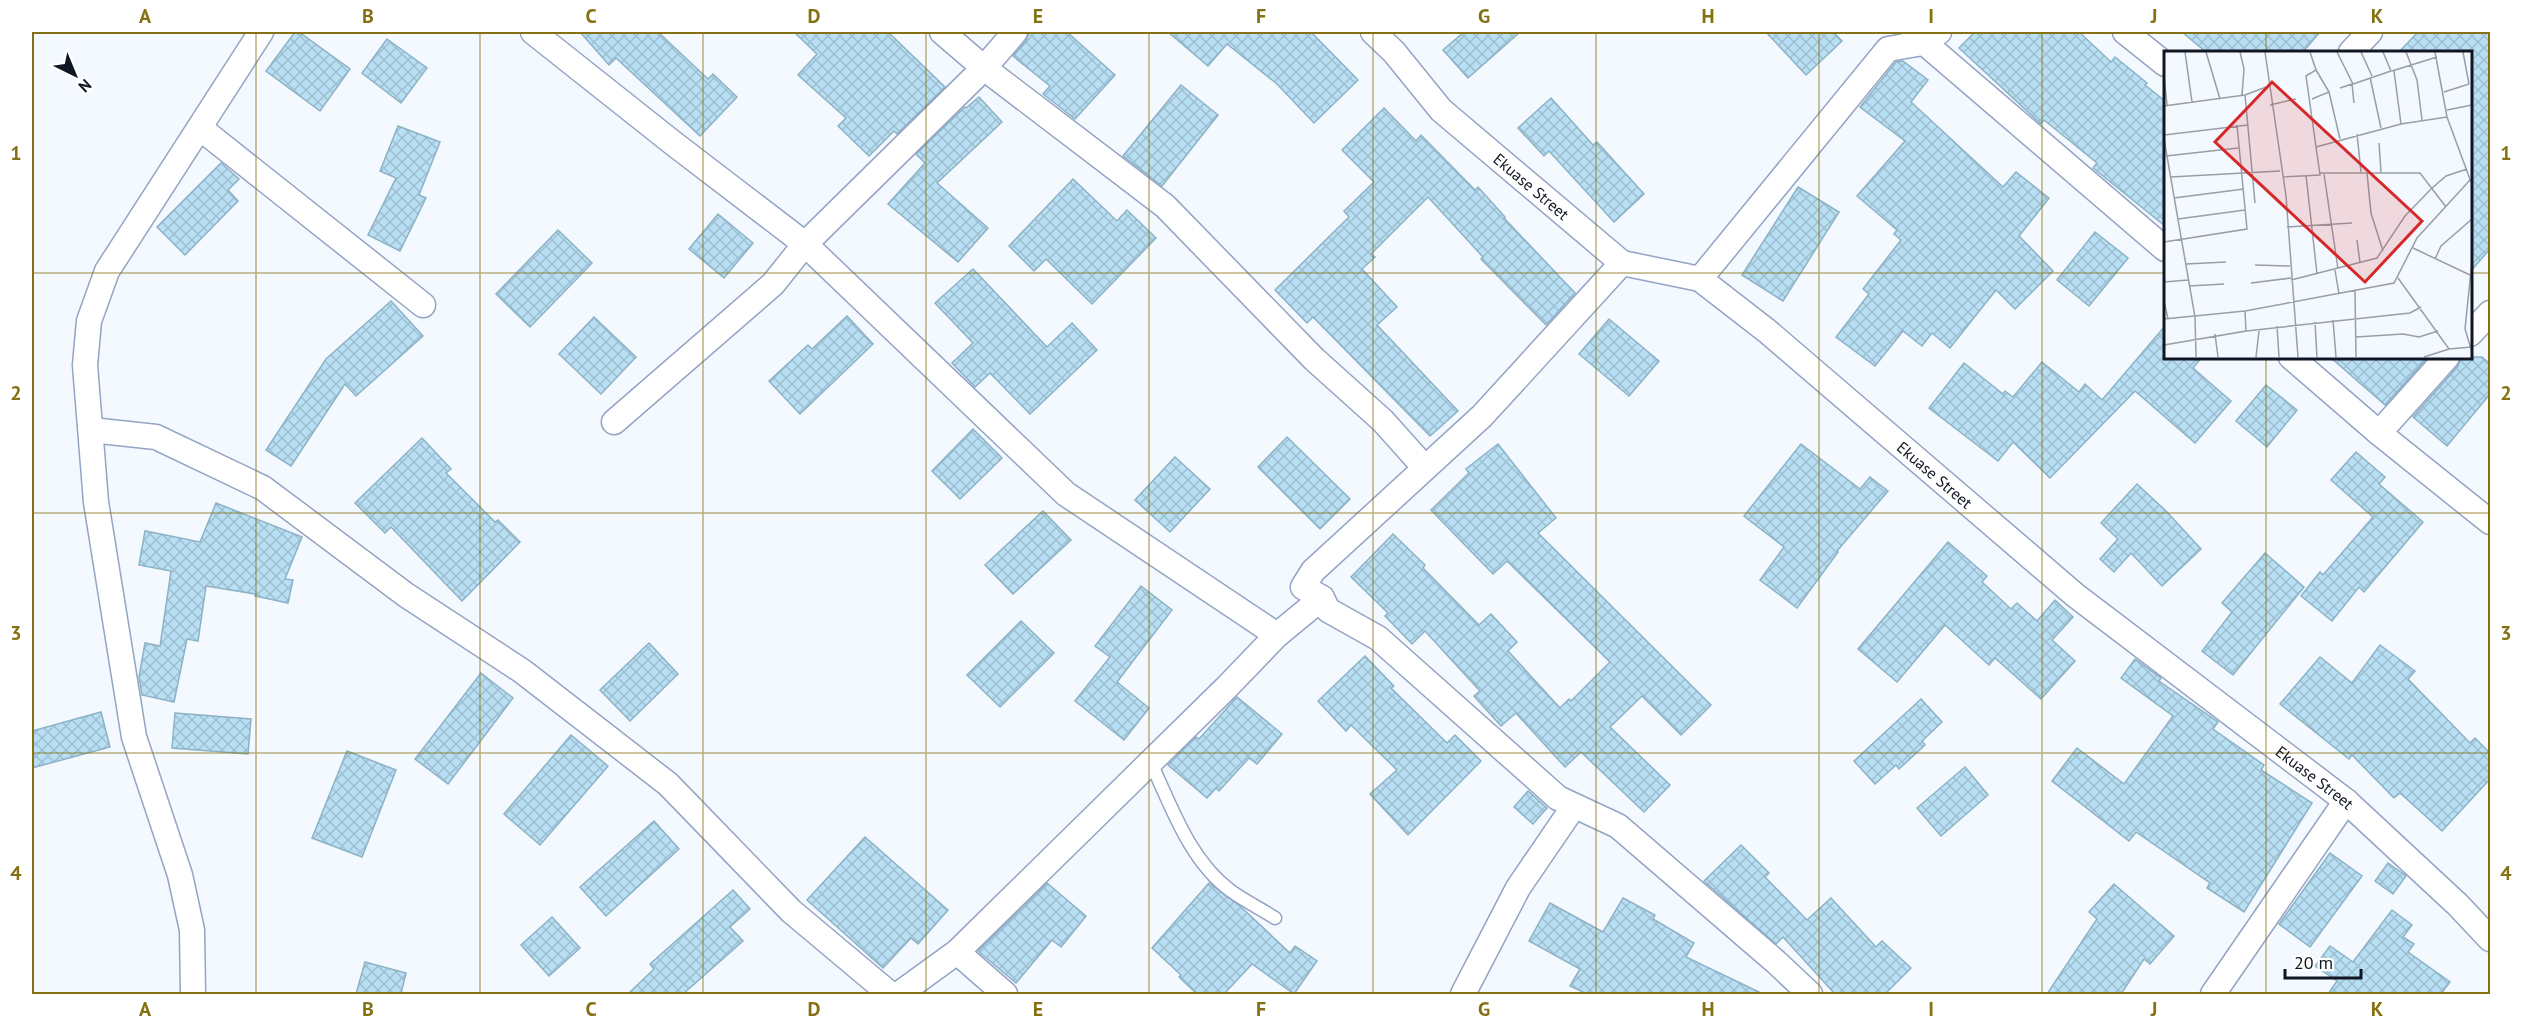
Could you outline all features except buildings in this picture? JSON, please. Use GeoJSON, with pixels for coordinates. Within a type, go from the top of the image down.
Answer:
{"type":"FeatureCollection","features":[{"type":"Feature","properties":{"kind":"street"},"geometry":{"type":"LineString","coordinates":[[194,994],[192,930],[180,875],[134,737],[96,502],[85,365],[89,321],[107,271],[261,32]]}},
{"type":"Feature","properties":{"kind":"street"},"geometry":{"type":"LineString","coordinates":[[533,32],[673,143],[806,244],[1066,494],[1277,635]]}},
{"type":"Feature","properties":{"kind":"street"},"geometry":{"type":"LineString","coordinates":[[942,32],[984,68],[1165,206],[1314,359],[1383,421],[1425,468]]}},
{"type":"Feature","properties":{"kind":"street"},"geometry":{"type":"LineString","coordinates":[[614,422],[773,284],[806,244],[984,68],[1015,32]]}},
{"type":"Feature","properties":{"kind":"street","name":"Ekuase Street"},"geometry":{"type":"LineString","coordinates":[[1373,32],[1394,52],[1441,110],[1622,263],[1700,279],[1767,331],[2075,595],[2346,801],[2458,905],[2490,939]]}},
{"type":"Feature","properties":{"kind":"street"},"geometry":{"type":"LineString","coordinates":[[2125,32],[2164,63]]}},
{"type":"Feature","properties":{"kind":"street"},"geometry":{"type":"LineString","coordinates":[[2352,51],[2370,32]]}},
{"type":"Feature","properties":{"kind":"street"},"geometry":{"type":"LineString","coordinates":[[1700,279],[1888,49],[1925,35],[2164,248]]}},
{"type":"Feature","properties":{"kind":"street"},"geometry":{"type":"LineString","coordinates":[[200,128],[423,305]]}},
{"type":"Feature","properties":{"kind":"street"},"geometry":{"type":"LineString","coordinates":[[1622,263],[1482,416],[1313,571],[1303,587],[1322,598],[1328,610],[1378,638],[1558,798],[1618,826],[1810,994]]}},
{"type":"Feature","properties":{"kind":"street"},"geometry":{"type":"LineString","coordinates":[[2471,331],[2490,313]]}},
{"type":"Feature","properties":{"kind":"street"},"geometry":{"type":"LineString","coordinates":[[2292,358],[2379,433],[2490,522]]}},
{"type":"Feature","properties":{"kind":"street"},"geometry":{"type":"LineString","coordinates":[[2379,433],[2446,358]]}},
{"type":"Feature","properties":{"kind":"street"},"geometry":{"type":"LineString","coordinates":[[91,430],[156,437],[263,488],[406,595],[522,671],[668,784],[790,911],[890,994]]}},
{"type":"Feature","properties":{"kind":"street"},"geometry":{"type":"LineString","coordinates":[[898,994],[957,952],[1151,763],[1277,635],[1322,598]]}},
{"type":"Feature","properties":{"kind":"street"},"geometry":{"type":"LineString","coordinates":[[2213,994],[2346,801]]}},
{"type":"Feature","properties":{"kind":"street"},"geometry":{"type":"LineString","coordinates":[[1463,994],[1518,888],[1574,806]]}},
{"type":"Feature","properties":{"kind":"street"},"geometry":{"type":"LineString","coordinates":[[957,952],[1005,994]]}},
{"type":"Feature","properties":{"kind":"lane"},"geometry":{"type":"LineString","coordinates":[[1151,763],[1186,839],[1208,867],[1230,891],[1275,918]]}}]}
